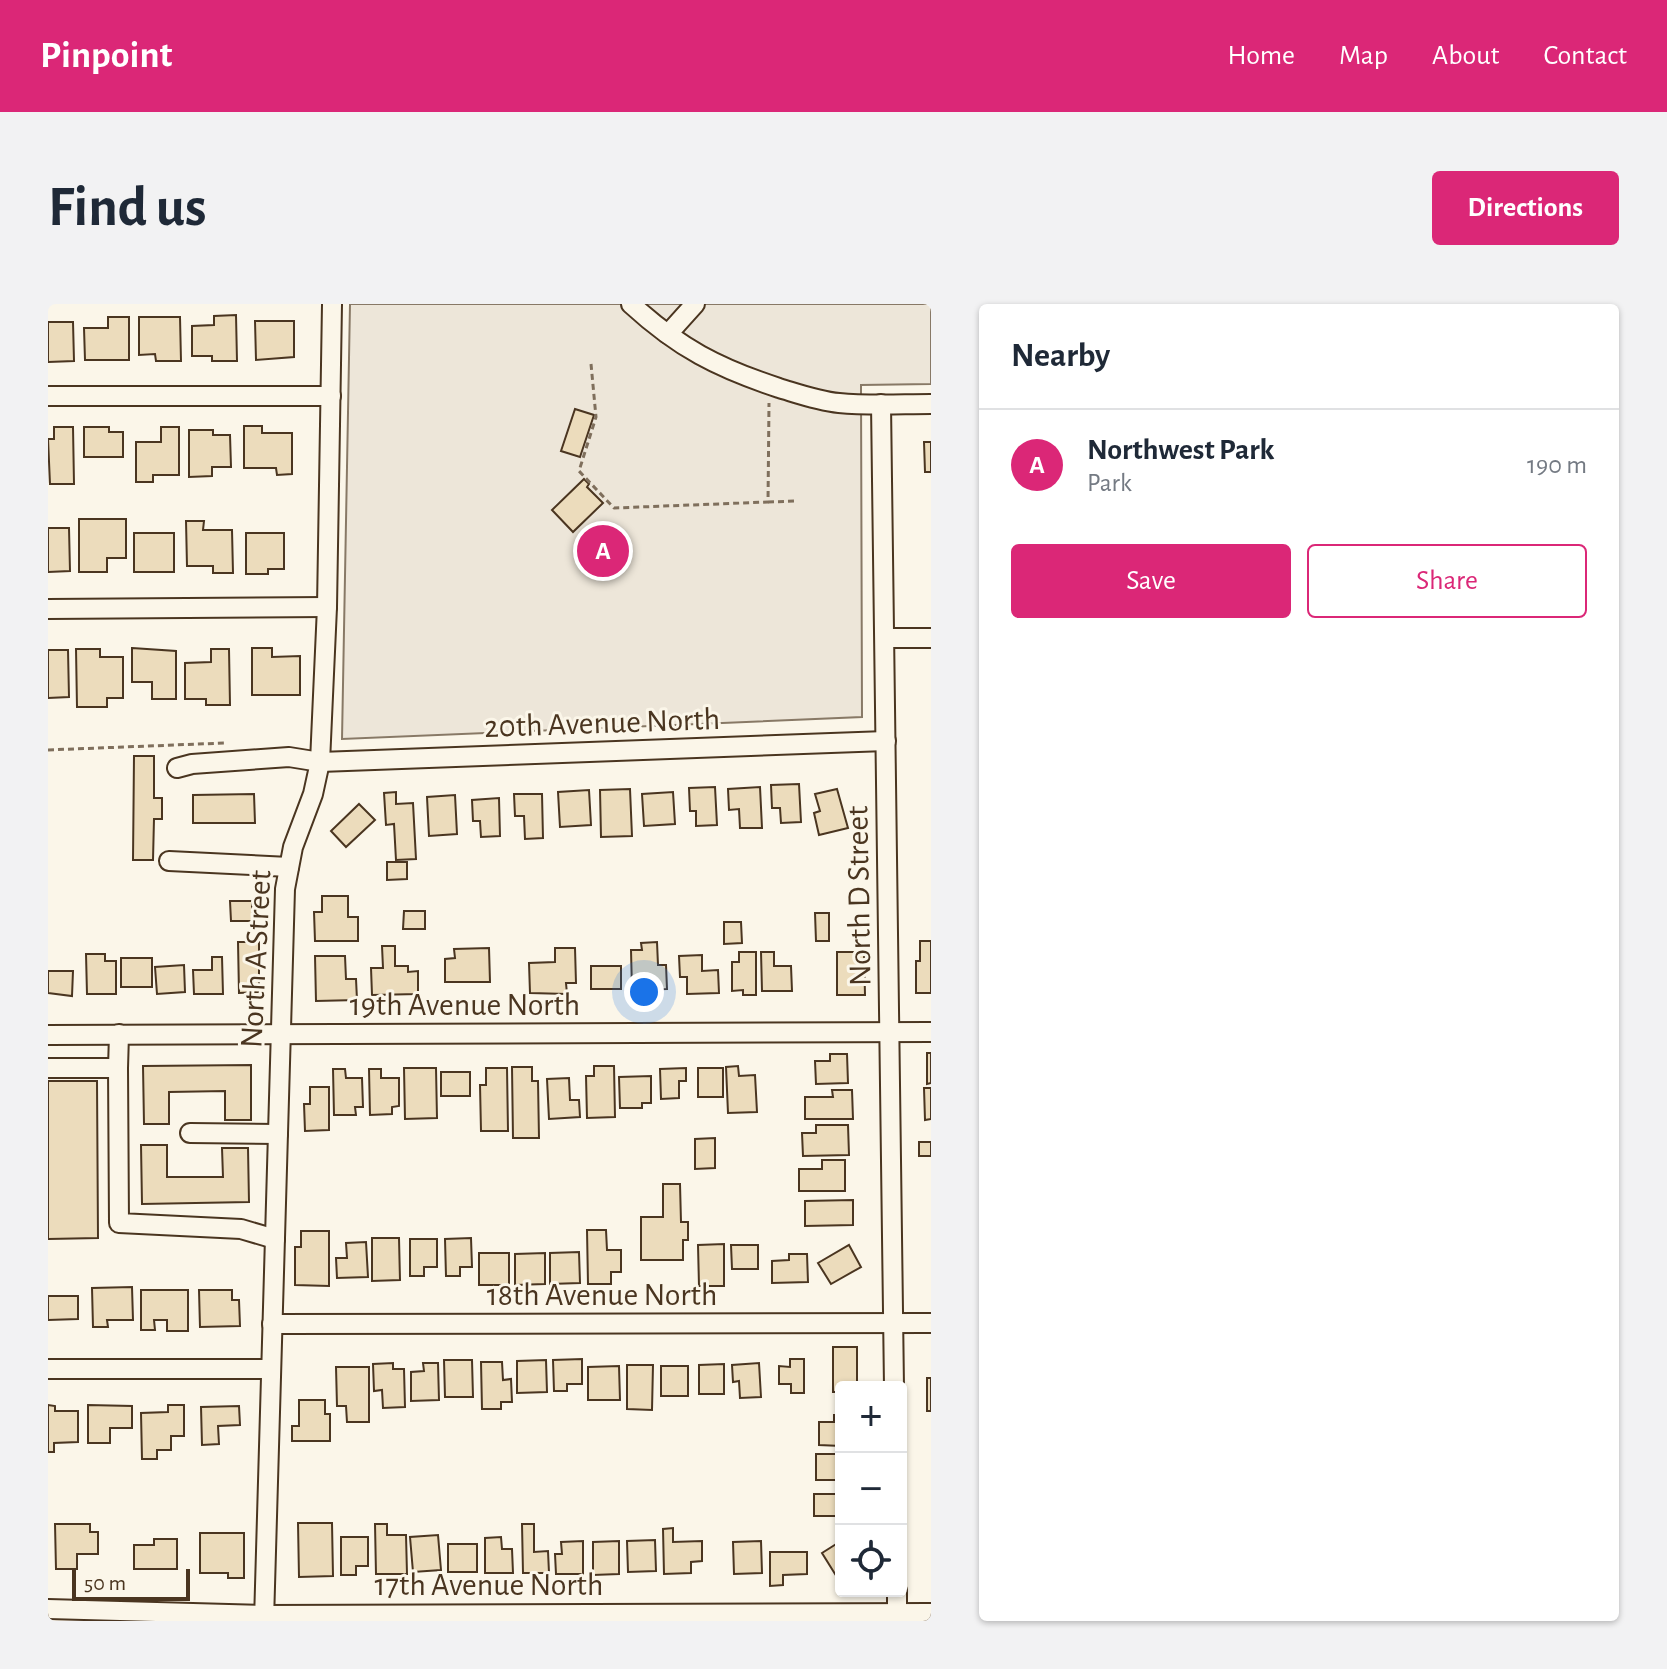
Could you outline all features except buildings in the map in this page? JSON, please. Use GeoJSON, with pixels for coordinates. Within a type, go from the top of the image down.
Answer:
{"type":"FeatureCollection","features":[{"type":"Feature","properties":{"kind":"street","name":"North A Street"},"geometry":{"type":"LineString","coordinates":[[264,1618],[285,889],[293,847],[313,794],[320,762],[327,607],[332,304]]}},
{"type":"Feature","properties":{"kind":"street"},"geometry":{"type":"LineString","coordinates":[[631,304],[700,357],[760,382],[838,403],[931,404]]}},
{"type":"Feature","properties":{"kind":"street"},"geometry":{"type":"LineString","coordinates":[[668,334],[695,304]]}},
{"type":"Feature","properties":{"kind":"street"},"geometry":{"type":"LineString","coordinates":[[48,396],[331,396]]}},
{"type":"Feature","properties":{"kind":"street","name":"North D Street"},"geometry":{"type":"LineString","coordinates":[[881,404],[894,1381]]}},
{"type":"Feature","properties":{"kind":"street"},"geometry":{"type":"LineString","coordinates":[[48,609],[327,607]]}},
{"type":"Feature","properties":{"kind":"street"},"geometry":{"type":"LineString","coordinates":[[885,638],[931,638]]}},
{"type":"Feature","properties":{"kind":"street","name":"20th Avenue North"},"geometry":{"type":"LineString","coordinates":[[177,768],[192,764],[289,757],[320,762],[886,741]]}},
{"type":"Feature","properties":{"kind":"street"},"geometry":{"type":"LineString","coordinates":[[169,861],[289,867]]}},
{"type":"Feature","properties":{"kind":"street","name":"19th Avenue North"},"geometry":{"type":"LineString","coordinates":[[48,1035],[931,1032]]}},
{"type":"Feature","properties":{"kind":"street"},"geometry":{"type":"LineString","coordinates":[[119,1034],[119,1223],[241,1229],[275,1239]]}},
{"type":"Feature","properties":{"kind":"street"},"geometry":{"type":"LineString","coordinates":[[48,1068],[118,1068]]}},
{"type":"Feature","properties":{"kind":"street"},"geometry":{"type":"LineString","coordinates":[[190,1133],[278,1134]]}},
{"type":"Feature","properties":{"kind":"street","name":"18th Avenue North"},"geometry":{"type":"LineString","coordinates":[[272,1324],[931,1323]]}},
{"type":"Feature","properties":{"kind":"street"},"geometry":{"type":"LineString","coordinates":[[48,1369],[271,1369]]}},
{"type":"Feature","properties":{"kind":"street","name":"17th Avenue North"},"geometry":{"type":"LineString","coordinates":[[48,1609],[264,1618],[897,1617],[931,1613]]}},
{"type":"Feature","properties":{"kind":"path"},"geometry":{"type":"LineString","coordinates":[[591,364],[596,417],[579,471],[614,508],[796,501]]}},
{"type":"Feature","properties":{"kind":"path"},"geometry":{"type":"LineString","coordinates":[[768,502],[769,403]]}},
{"type":"Feature","properties":{"kind":"path"},"geometry":{"type":"LineString","coordinates":[[48,750],[233,743]]}},
{"type":"Feature","properties":{"kind":"shaded area"},"geometry":{"type":"Polygon","coordinates":[[[350,304],[931,304],[931,384],[861,385],[862,717],[342,739],[350,304]]]}},
{"type":"Feature","properties":{"kind":"place","name":"Northwest Park"},"geometry":{"type":"Point","coordinates":[603,551]}}]}
